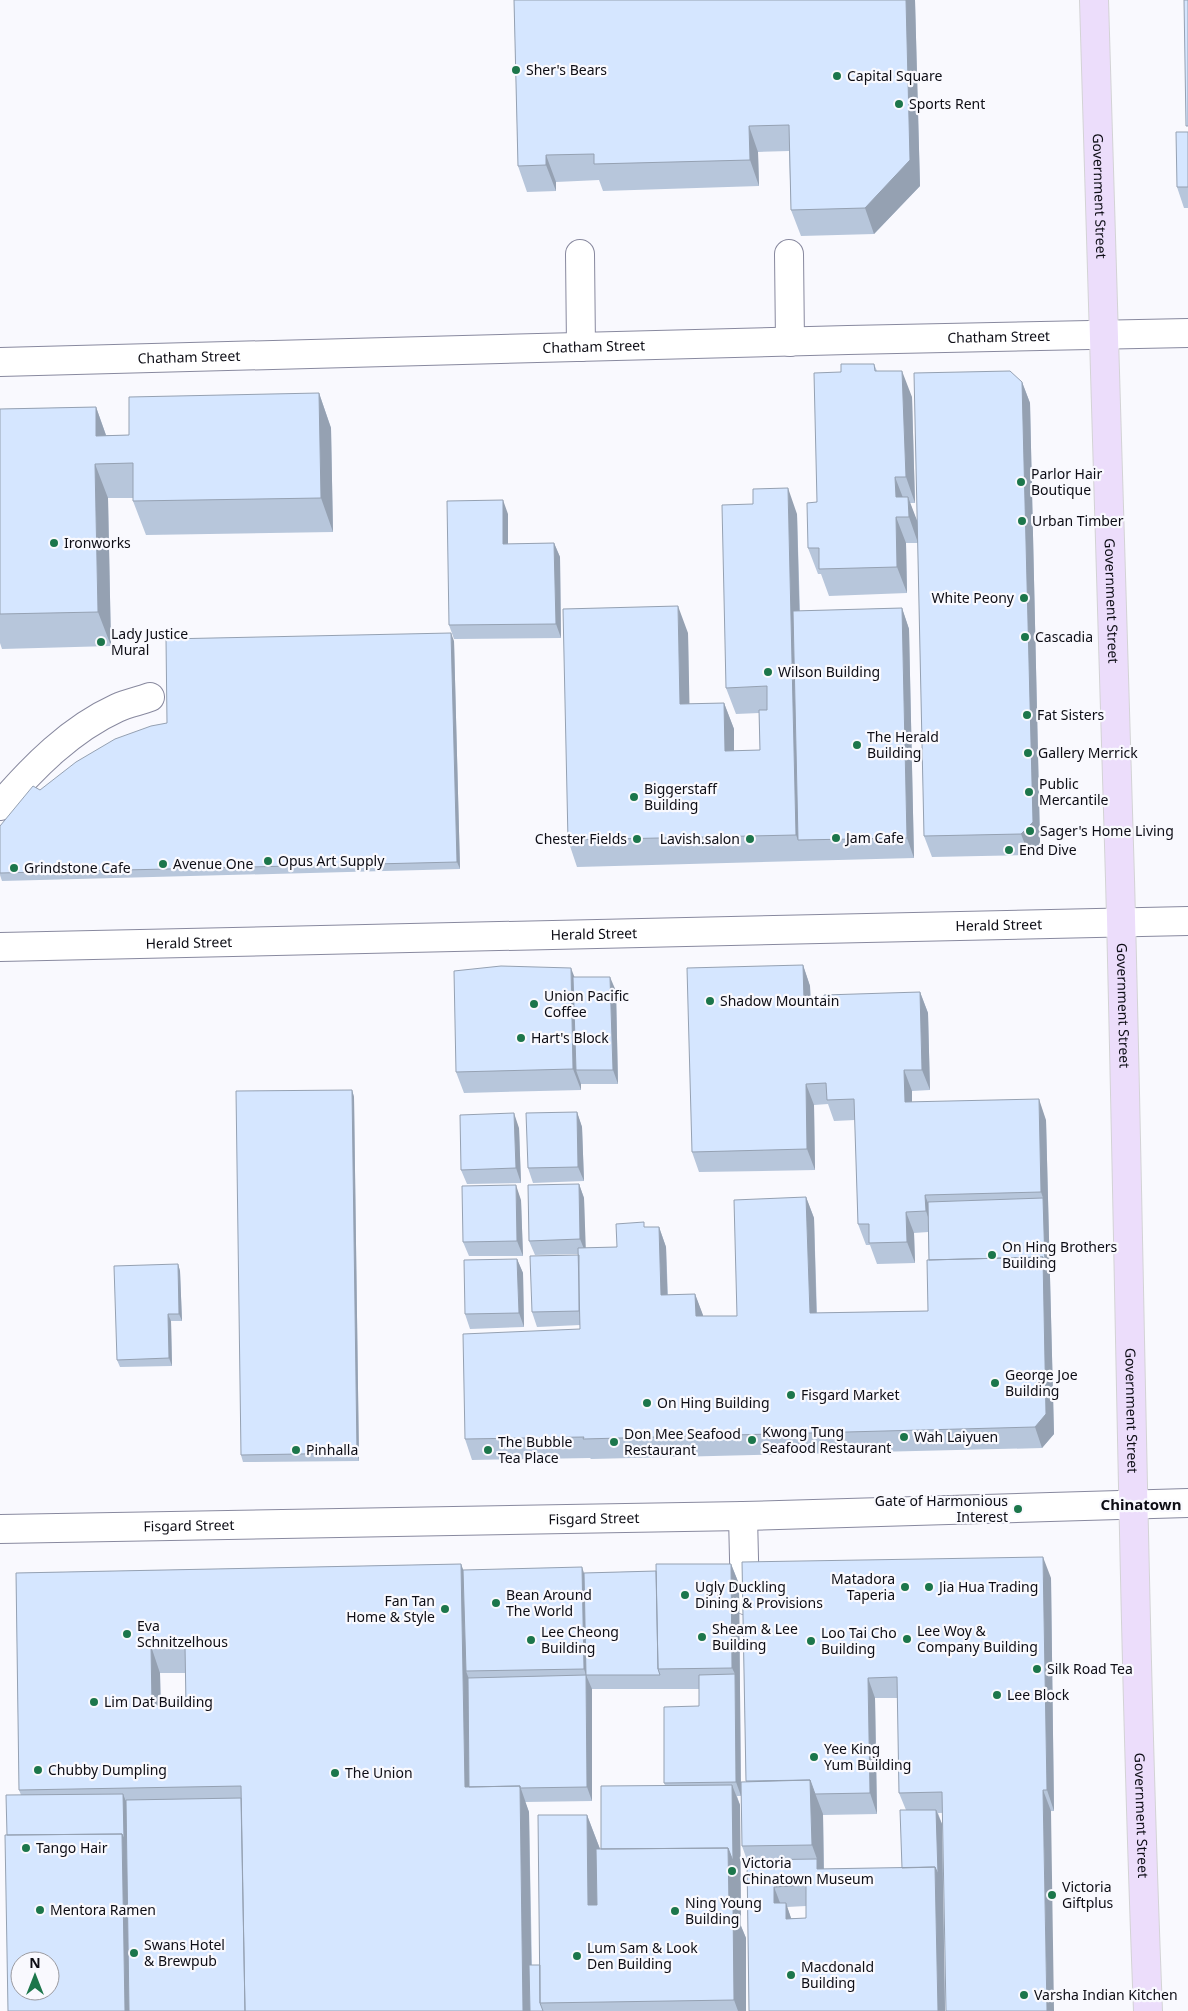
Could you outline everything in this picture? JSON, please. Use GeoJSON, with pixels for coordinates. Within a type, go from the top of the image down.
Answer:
{"type":"FeatureCollection","features":[{"type":"Feature","properties":{"kind":"main road","name":"Government Street"},"geometry":{"type":"LineString","coordinates":[[1094,0],[1135,1504],[1140,1797],[1148,2011]]}},
{"type":"Feature","properties":{"kind":"street"},"geometry":{"type":"LineString","coordinates":[[580,254],[581,347]]}},
{"type":"Feature","properties":{"kind":"street"},"geometry":{"type":"LineString","coordinates":[[788,254],[790,342]]}},
{"type":"Feature","properties":{"kind":"street","name":"Chatham Street"},"geometry":{"type":"LineString","coordinates":[[0,362],[1188,333]]}},
{"type":"Feature","properties":{"kind":"street"},"geometry":{"type":"LineString","coordinates":[[0,806],[50,753],[87,724],[118,708],[150,697]]}},
{"type":"Feature","properties":{"kind":"street","name":"Herald Street"},"geometry":{"type":"LineString","coordinates":[[0,947],[1188,921]]}},
{"type":"Feature","properties":{"kind":"street","name":"Fisgard Street"},"geometry":{"type":"LineString","coordinates":[[0,1529],[743,1516],[1188,1503]]}},
{"type":"Feature","properties":{"kind":"street"},"geometry":{"type":"LineString","coordinates":[[743,1516],[745,1626]]}},
{"type":"Feature","properties":{"kind":"building"},"geometry":{"type":"Polygon","coordinates":[[[514,0],[906,0],[910,160],[865,208],[791,210],[789,125],[749,126],[750,160],[594,164],[594,154],[546,155],[546,165],[518,166],[514,0]]]}},
{"type":"Feature","properties":{"kind":"building"},"geometry":{"type":"Polygon","coordinates":[[[1184,0],[1188,0],[1188,126],[1186,126],[1184,0]]]}},
{"type":"Feature","properties":{"kind":"building"},"geometry":{"type":"Polygon","coordinates":[[[1176,132],[1188,132],[1188,187],[1177,187],[1176,132]]]}},
{"type":"Feature","properties":{"kind":"building"},"geometry":{"type":"Polygon","coordinates":[[[841,364],[874,364],[875,371],[902,371],[906,477],[895,477],[896,497],[908,497],[909,517],[896,517],[897,567],[819,569],[819,548],[808,548],[807,503],[817,502],[814,373],[841,372],[841,364]]]}},
{"type":"Feature","properties":{"kind":"building"},"geometry":{"type":"Polygon","coordinates":[[[1010,371],[1022,382],[1033,822],[1021,834],[924,836],[914,373],[1010,371]]]}},
{"type":"Feature","properties":{"kind":"building","name":"Ironworks"},"geometry":{"type":"Polygon","coordinates":[[[319,393],[321,498],[133,501],[133,463],[95,464],[98,612],[0,614],[0,409],[96,407],[96,436],[129,435],[129,397],[319,393]]]}},
{"type":"Feature","properties":{"kind":"building"},"geometry":{"type":"Polygon","coordinates":[[[788,488],[796,835],[568,840],[563,609],[678,606],[680,704],[724,703],[725,751],[760,750],[759,710],[767,710],[767,686],[726,688],[722,505],[753,504],[753,489],[788,488]]]}},
{"type":"Feature","properties":{"kind":"building"},"geometry":{"type":"Polygon","coordinates":[[[503,500],[503,544],[554,543],[556,624],[449,625],[447,501],[503,500]]]}},
{"type":"Feature","properties":{"kind":"building","name":"The Herald Building"},"geometry":{"type":"Polygon","coordinates":[[[902,608],[907,838],[798,840],[793,611],[902,608]]]}},
{"type":"Feature","properties":{"kind":"building"},"geometry":{"type":"Polygon","coordinates":[[[451,633],[457,862],[0,873],[0,826],[33,786],[40,790],[76,762],[115,739],[151,726],[167,723],[166,639],[451,633]]]}},
{"type":"Feature","properties":{"kind":"building"},"geometry":{"type":"Polygon","coordinates":[[[803,965],[804,1001],[824,1000],[824,995],[920,992],[922,1070],[904,1070],[905,1102],[1039,1099],[1041,1192],[925,1195],[926,1211],[906,1212],[907,1242],[869,1243],[869,1224],[858,1224],[854,1099],[827,1100],[826,1083],[806,1084],[807,1149],[692,1152],[687,968],[803,965]]]}},
{"type":"Feature","properties":{"kind":"building","name":"Hart's Block"},"geometry":{"type":"Polygon","coordinates":[[[501,966],[571,968],[573,1069],[456,1072],[454,971],[501,966]]]}},
{"type":"Feature","properties":{"kind":"building"},"geometry":{"type":"Polygon","coordinates":[[[573,977],[610,977],[613,1070],[576,1070],[573,977]]]}},
{"type":"Feature","properties":{"kind":"building"},"geometry":{"type":"Polygon","coordinates":[[[352,1090],[357,1453],[241,1455],[236,1091],[352,1090]]]}},
{"type":"Feature","properties":{"kind":"building"},"geometry":{"type":"Polygon","coordinates":[[[577,1112],[578,1167],[528,1168],[526,1113],[577,1112]]]}},
{"type":"Feature","properties":{"kind":"building"},"geometry":{"type":"Polygon","coordinates":[[[514,1113],[516,1168],[461,1170],[460,1115],[514,1113]]]}},
{"type":"Feature","properties":{"kind":"building"},"geometry":{"type":"Polygon","coordinates":[[[579,1184],[580,1239],[529,1241],[528,1185],[579,1184]]]}},
{"type":"Feature","properties":{"kind":"building"},"geometry":{"type":"Polygon","coordinates":[[[516,1185],[517,1241],[463,1242],[462,1186],[516,1185]]]}},
{"type":"Feature","properties":{"kind":"building"},"geometry":{"type":"Polygon","coordinates":[[[806,1197],[810,1313],[928,1311],[927,1260],[1043,1257],[1046,1414],[1035,1427],[583,1439],[584,1437],[465,1439],[463,1334],[580,1329],[578,1248],[617,1247],[616,1224],[644,1222],[644,1227],[659,1227],[661,1295],[695,1294],[696,1316],[737,1316],[734,1200],[806,1197]]]}},
{"type":"Feature","properties":{"kind":"building","name":"On Hing Brothers Building"},"geometry":{"type":"Polygon","coordinates":[[[1043,1198],[1045,1264],[1043,1257],[929,1260],[928,1202],[1043,1198]]]}},
{"type":"Feature","properties":{"kind":"building"},"geometry":{"type":"Polygon","coordinates":[[[579,1255],[579,1311],[532,1312],[530,1256],[579,1255]]]}},
{"type":"Feature","properties":{"kind":"building"},"geometry":{"type":"Polygon","coordinates":[[[517,1259],[519,1313],[465,1314],[464,1260],[517,1259]]]}},
{"type":"Feature","properties":{"kind":"building"},"geometry":{"type":"Polygon","coordinates":[[[178,1264],[179,1314],[168,1314],[169,1358],[117,1360],[114,1266],[178,1264]]]}},
{"type":"Feature","properties":{"kind":"building"},"geometry":{"type":"Polygon","coordinates":[[[1043,1557],[1047,1790],[1043,1790],[1047,2011],[946,2011],[942,1792],[899,1793],[897,1677],[868,1678],[870,1793],[815,1794],[810,1780],[746,1781],[742,1562],[1043,1557]]]}},
{"type":"Feature","properties":{"kind":"building","name":"The Union"},"geometry":{"type":"Polygon","coordinates":[[[461,1564],[465,1787],[520,1786],[523,2011],[245,2011],[241,1786],[19,1790],[16,1573],[461,1564]],[[151,1646],[152,1705],[186,1705],[185,1646],[151,1646]]]}},
{"type":"Feature","properties":{"kind":"building","name":"Sheam & Lee Building"},"geometry":{"type":"Polygon","coordinates":[[[656,1564],[731,1564],[732,1668],[658,1669],[656,1564]]]}},
{"type":"Feature","properties":{"kind":"building","name":"Lee Cheong Building"},"geometry":{"type":"Polygon","coordinates":[[[582,1567],[584,1669],[466,1671],[463,1570],[582,1567]]]}},
{"type":"Feature","properties":{"kind":"building"},"geometry":{"type":"Polygon","coordinates":[[[656,1571],[658,1669],[660,1675],[586,1675],[584,1573],[656,1571]]]}},
{"type":"Feature","properties":{"kind":"building"},"geometry":{"type":"Polygon","coordinates":[[[735,1674],[736,1782],[664,1783],[664,1707],[699,1706],[699,1675],[735,1674]]]}},
{"type":"Feature","properties":{"kind":"building"},"geometry":{"type":"Polygon","coordinates":[[[586,1675],[587,1787],[469,1787],[468,1678],[586,1675]]]}},
{"type":"Feature","properties":{"kind":"building"},"geometry":{"type":"Polygon","coordinates":[[[810,1780],[812,1845],[742,1846],[741,1782],[810,1780]]]}},
{"type":"Feature","properties":{"kind":"building"},"geometry":{"type":"Polygon","coordinates":[[[732,1785],[733,1861],[728,1848],[601,1849],[601,1786],[732,1785]]]}},
{"type":"Feature","properties":{"kind":"building"},"geometry":{"type":"Polygon","coordinates":[[[123,1794],[124,1839],[122,1834],[7,1835],[6,1795],[123,1794]]]}},
{"type":"Feature","properties":{"kind":"building"},"geometry":{"type":"Polygon","coordinates":[[[241,1798],[245,2011],[129,2011],[126,1800],[241,1798]]]}},
{"type":"Feature","properties":{"kind":"building"},"geometry":{"type":"Polygon","coordinates":[[[900,1810],[936,1810],[938,1874],[935,1867],[902,1868],[900,1810]]]}},
{"type":"Feature","properties":{"kind":"building"},"geometry":{"type":"Polygon","coordinates":[[[538,1815],[587,1815],[588,1905],[597,1905],[596,1849],[728,1848],[729,1904],[733,1904],[734,2000],[540,2003],[538,1815]]]}},
{"type":"Feature","properties":{"kind":"building"},"geometry":{"type":"Polygon","coordinates":[[[122,1834],[125,2011],[8,2011],[5,1835],[122,1834]]]}},
{"type":"Feature","properties":{"kind":"building"},"geometry":{"type":"Polygon","coordinates":[[[817,1859],[817,1869],[935,1867],[938,2011],[749,2011],[747,1860],[817,1859]],[[806,1885],[774,1887],[774,1903],[786,1903],[786,1919],[806,1918],[806,1885]]]}},
{"type":"Feature","properties":{"kind":"building"},"geometry":{"type":"Polygon","coordinates":[[[529,1965],[540,1965],[540,2003],[543,2011],[530,2011],[529,1965]]]}},
{"type":"Feature","properties":{"kind":"place","name":"Sher's Bears"},"geometry":{"type":"Point","coordinates":[516,70]}},
{"type":"Feature","properties":{"kind":"place","name":"Capital Square"},"geometry":{"type":"Point","coordinates":[837,76]}},
{"type":"Feature","properties":{"kind":"place","name":"Sports Rent"},"geometry":{"type":"Point","coordinates":[899,104]}},
{"type":"Feature","properties":{"kind":"place","name":"Parlor Hair Boutique"},"geometry":{"type":"Point","coordinates":[1021,482]}},
{"type":"Feature","properties":{"kind":"place","name":"Urban Timber"},"geometry":{"type":"Point","coordinates":[1022,521]}},
{"type":"Feature","properties":{"kind":"place","name":"Ironworks"},"geometry":{"type":"Point","coordinates":[54,543]}},
{"type":"Feature","properties":{"kind":"place","name":"White Peony"},"geometry":{"type":"Point","coordinates":[1024,598]}},
{"type":"Feature","properties":{"kind":"place","name":"Cascadia"},"geometry":{"type":"Point","coordinates":[1025,637]}},
{"type":"Feature","properties":{"kind":"place","name":"Lady Justice Mural"},"geometry":{"type":"Point","coordinates":[101,642]}},
{"type":"Feature","properties":{"kind":"place","name":"Wilson Building"},"geometry":{"type":"Point","coordinates":[768,672]}},
{"type":"Feature","properties":{"kind":"place","name":"Fat Sisters"},"geometry":{"type":"Point","coordinates":[1027,715]}},
{"type":"Feature","properties":{"kind":"place","name":"The Herald Building"},"geometry":{"type":"Point","coordinates":[857,745]}},
{"type":"Feature","properties":{"kind":"place","name":"Gallery Merrick"},"geometry":{"type":"Point","coordinates":[1028,753]}},
{"type":"Feature","properties":{"kind":"place","name":"Public Mercantile"},"geometry":{"type":"Point","coordinates":[1029,792]}},
{"type":"Feature","properties":{"kind":"place","name":"Biggerstaff Building"},"geometry":{"type":"Point","coordinates":[634,797]}},
{"type":"Feature","properties":{"kind":"place","name":"Sager's Home Living"},"geometry":{"type":"Point","coordinates":[1030,831]}},
{"type":"Feature","properties":{"kind":"place","name":"Jam Cafe"},"geometry":{"type":"Point","coordinates":[836,838]}},
{"type":"Feature","properties":{"kind":"place","name":"Chester Fields"},"geometry":{"type":"Point","coordinates":[637,839]}},
{"type":"Feature","properties":{"kind":"place","name":"Lavish.salon"},"geometry":{"type":"Point","coordinates":[750,839]}},
{"type":"Feature","properties":{"kind":"place","name":"End Dive"},"geometry":{"type":"Point","coordinates":[1009,850]}},
{"type":"Feature","properties":{"kind":"place","name":"Opus Art Supply"},"geometry":{"type":"Point","coordinates":[268,861]}},
{"type":"Feature","properties":{"kind":"place","name":"Avenue One"},"geometry":{"type":"Point","coordinates":[163,864]}},
{"type":"Feature","properties":{"kind":"place","name":"Grindstone Cafe"},"geometry":{"type":"Point","coordinates":[14,868]}},
{"type":"Feature","properties":{"kind":"place","name":"Shadow Mountain"},"geometry":{"type":"Point","coordinates":[710,1001]}},
{"type":"Feature","properties":{"kind":"place","name":"Union Pacific Coffee"},"geometry":{"type":"Point","coordinates":[534,1004]}},
{"type":"Feature","properties":{"kind":"place","name":"Hart's Block"},"geometry":{"type":"Point","coordinates":[521,1038]}},
{"type":"Feature","properties":{"kind":"place","name":"On Hing Brothers Building"},"geometry":{"type":"Point","coordinates":[992,1255]}},
{"type":"Feature","properties":{"kind":"place","name":"George Joe Building"},"geometry":{"type":"Point","coordinates":[995,1383]}},
{"type":"Feature","properties":{"kind":"place","name":"Fisgard Market"},"geometry":{"type":"Point","coordinates":[791,1395]}},
{"type":"Feature","properties":{"kind":"place","name":"On Hing Building"},"geometry":{"type":"Point","coordinates":[647,1403]}},
{"type":"Feature","properties":{"kind":"place","name":"Wah Laiyuen"},"geometry":{"type":"Point","coordinates":[904,1437]}},
{"type":"Feature","properties":{"kind":"place","name":"Kwong Tung Seafood Restaurant"},"geometry":{"type":"Point","coordinates":[752,1440]}},
{"type":"Feature","properties":{"kind":"place","name":"Don Mee Seafood Restaurant"},"geometry":{"type":"Point","coordinates":[614,1442]}},
{"type":"Feature","properties":{"kind":"place","name":"Pinhalla"},"geometry":{"type":"Point","coordinates":[296,1450]}},
{"type":"Feature","properties":{"kind":"place","name":"The Bubble Tea Place"},"geometry":{"type":"Point","coordinates":[488,1450]}},
{"type":"Feature","properties":{"kind":"place","name":"Gate of Harmonious Interest"},"geometry":{"type":"Point","coordinates":[1018,1509]}},
{"type":"Feature","properties":{"kind":"place","name":"Matadora Taperia"},"geometry":{"type":"Point","coordinates":[905,1587]}},
{"type":"Feature","properties":{"kind":"place","name":"Jia Hua Trading"},"geometry":{"type":"Point","coordinates":[929,1587]}},
{"type":"Feature","properties":{"kind":"place","name":"Ugly Duckling Dining & Provisions"},"geometry":{"type":"Point","coordinates":[685,1595]}},
{"type":"Feature","properties":{"kind":"place","name":"Bean Around The World"},"geometry":{"type":"Point","coordinates":[496,1603]}},
{"type":"Feature","properties":{"kind":"place","name":"Fan Tan Home & Style"},"geometry":{"type":"Point","coordinates":[445,1609]}},
{"type":"Feature","properties":{"kind":"place","name":"Eva Schnitzelhous"},"geometry":{"type":"Point","coordinates":[127,1634]}},
{"type":"Feature","properties":{"kind":"place","name":"Sheam & Lee Building"},"geometry":{"type":"Point","coordinates":[702,1637]}},
{"type":"Feature","properties":{"kind":"place","name":"Lee Woy & Company Building"},"geometry":{"type":"Point","coordinates":[907,1639]}},
{"type":"Feature","properties":{"kind":"place","name":"Lee Cheong Building"},"geometry":{"type":"Point","coordinates":[531,1640]}},
{"type":"Feature","properties":{"kind":"place","name":"Loo Tai Cho Building"},"geometry":{"type":"Point","coordinates":[811,1641]}},
{"type":"Feature","properties":{"kind":"place","name":"Silk Road Tea"},"geometry":{"type":"Point","coordinates":[1037,1669]}},
{"type":"Feature","properties":{"kind":"place","name":"Lee Block"},"geometry":{"type":"Point","coordinates":[997,1695]}},
{"type":"Feature","properties":{"kind":"place","name":"Lim Dat Building"},"geometry":{"type":"Point","coordinates":[94,1702]}},
{"type":"Feature","properties":{"kind":"place","name":"Yee King Yum Building"},"geometry":{"type":"Point","coordinates":[814,1757]}},
{"type":"Feature","properties":{"kind":"place","name":"Chubby Dumpling"},"geometry":{"type":"Point","coordinates":[38,1770]}},
{"type":"Feature","properties":{"kind":"place","name":"The Union"},"geometry":{"type":"Point","coordinates":[335,1773]}},
{"type":"Feature","properties":{"kind":"place","name":"Tango Hair"},"geometry":{"type":"Point","coordinates":[26,1848]}},
{"type":"Feature","properties":{"kind":"place","name":"Victoria Chinatown Museum"},"geometry":{"type":"Point","coordinates":[732,1871]}},
{"type":"Feature","properties":{"kind":"place","name":"Victoria Giftplus"},"geometry":{"type":"Point","coordinates":[1052,1895]}},
{"type":"Feature","properties":{"kind":"place","name":"Mentora Ramen"},"geometry":{"type":"Point","coordinates":[40,1910]}},
{"type":"Feature","properties":{"kind":"place","name":"Ning Young Building"},"geometry":{"type":"Point","coordinates":[675,1911]}},
{"type":"Feature","properties":{"kind":"place","name":"Swans Hotel & Brewpub"},"geometry":{"type":"Point","coordinates":[134,1953]}},
{"type":"Feature","properties":{"kind":"place","name":"Lum Sam & Look Den Building"},"geometry":{"type":"Point","coordinates":[577,1956]}},
{"type":"Feature","properties":{"kind":"place","name":"Macdonald Building"},"geometry":{"type":"Point","coordinates":[791,1975]}},
{"type":"Feature","properties":{"kind":"place","name":"Varsha Indian Kitchen"},"geometry":{"type":"Point","coordinates":[1024,1995]}},
{"type":"Feature","properties":{"kind":"district","name":"Chinatown"},"geometry":{"type":"Point","coordinates":[1141,1505]}}]}
